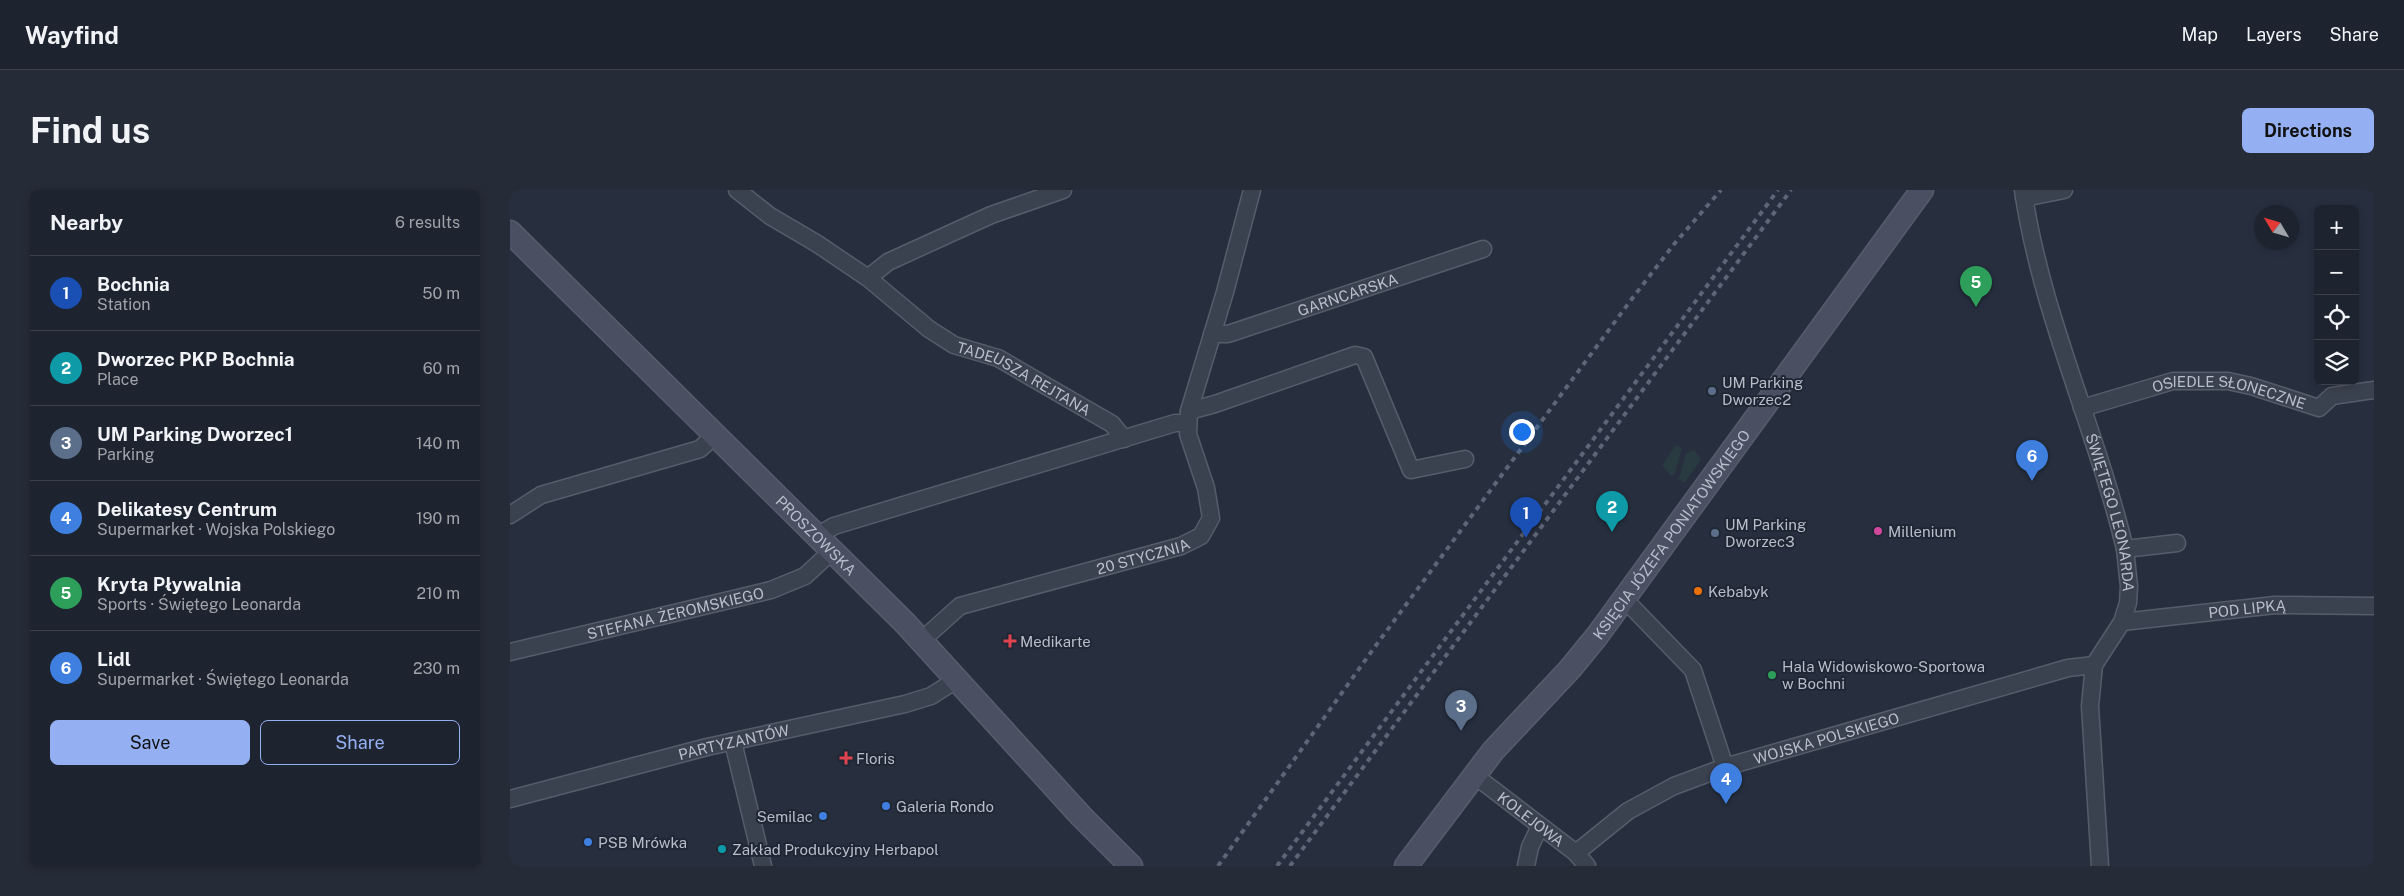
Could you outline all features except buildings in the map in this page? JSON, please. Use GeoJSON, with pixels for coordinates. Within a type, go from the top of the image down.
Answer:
{"type":"FeatureCollection","features":[{"type":"Feature","properties":{"kind":"main road","name":"KSIĘCIA JÓZEFA PONIATOWSKIEGO"},"geometry":{"type":"LineString","coordinates":[[1406,866],[1474,776],[1570,670],[1922,190]]}},
{"type":"Feature","properties":{"kind":"main road","name":"PROSZOWSKA"},"geometry":{"type":"LineString","coordinates":[[510,232],[921,641],[1081,816],[1131,866]]}},
{"type":"Feature","properties":{"kind":"street","name":"TADEUSZA REJTANA"},"geometry":{"type":"LineString","coordinates":[[737,190],[770,216],[816,243],[868,278],[929,329],[954,345],[998,358],[1112,424],[1124,439]]}},
{"type":"Feature","properties":{"kind":"street"},"geometry":{"type":"LineString","coordinates":[[868,278],[888,262],[991,215],[1063,190]]}},
{"type":"Feature","properties":{"kind":"street","name":"20 STYCZNIA"},"geometry":{"type":"LineString","coordinates":[[921,641],[960,606],[1180,546],[1202,536],[1210,518],[1206,488],[1188,434],[1188,417],[1252,190]]}},
{"type":"Feature","properties":{"kind":"street"},"geometry":{"type":"LineString","coordinates":[[2024,194],[2064,190]]}},
{"type":"Feature","properties":{"kind":"street","name":"ŚWIĘTEGO LEONARDA"},"geometry":{"type":"LineString","coordinates":[[2024,194],[2028,222],[2043,285],[2125,550],[2129,586],[2128,604],[2122,622],[2094,665],[2090,706],[2100,866]]}},
{"type":"Feature","properties":{"kind":"street","name":"GARNCARSKA"},"geometry":{"type":"LineString","coordinates":[[1212,334],[1228,334],[1483,249]]}},
{"type":"Feature","properties":{"kind":"street"},"geometry":{"type":"LineString","coordinates":[[1124,439],[1174,423],[1215,404],[1355,354],[1364,357],[1411,470],[1465,458]]}},
{"type":"Feature","properties":{"kind":"street","name":"OSIEDLE SŁONECZNE"},"geometry":{"type":"LineString","coordinates":[[2082,408],[2173,381],[2228,381],[2251,386],[2319,408],[2332,396],[2374,390]]}},
{"type":"Feature","properties":{"kind":"street"},"geometry":{"type":"LineString","coordinates":[[510,514],[541,495],[700,449],[714,436]]}},
{"type":"Feature","properties":{"kind":"street","name":"STEFANA ŻEROMSKIEGO"},"geometry":{"type":"LineString","coordinates":[[510,652],[771,590],[805,576],[834,526],[1124,439]]}},
{"type":"Feature","properties":{"kind":"street"},"geometry":{"type":"LineString","coordinates":[[2125,550],[2178,543]]}},
{"type":"Feature","properties":{"kind":"street"},"geometry":{"type":"LineString","coordinates":[[1623,600],[1632,606],[1693,670],[1725,767]]}},
{"type":"Feature","properties":{"kind":"street","name":"POD LIPKĄ"},"geometry":{"type":"LineString","coordinates":[[2122,622],[2275,605],[2374,606]]}},
{"type":"Feature","properties":{"kind":"street","name":"WOJSKA POLSKIEGO"},"geometry":{"type":"LineString","coordinates":[[1576,853],[1628,811],[1674,786],[1725,767],[2049,674],[2094,665]]}},
{"type":"Feature","properties":{"kind":"street","name":"PARTYZANTÓW"},"geometry":{"type":"LineString","coordinates":[[510,799],[707,747],[905,704],[931,696],[956,680]]}},
{"type":"Feature","properties":{"kind":"street"},"geometry":{"type":"LineString","coordinates":[[733,742],[763,866]]}},
{"type":"Feature","properties":{"kind":"street","name":"KOLEJOWA"},"geometry":{"type":"LineString","coordinates":[[1474,776],[1576,853],[1587,866]]}},
{"type":"Feature","properties":{"kind":"street"},"geometry":{"type":"LineString","coordinates":[[1526,866],[1530,848],[1540,826]]}},
{"type":"Feature","properties":{"kind":"shaded area"},"geometry":{"type":"Polygon","coordinates":[[[1676,445],[1682,448],[1675,473],[1672,476],[1662,465],[1676,445]]]}},
{"type":"Feature","properties":{"kind":"shaded area"},"geometry":{"type":"Polygon","coordinates":[[[1694,450],[1700,457],[1700,461],[1684,483],[1679,479],[1686,453],[1694,450]]]}},
{"type":"Feature","properties":{"kind":"railway"},"geometry":{"type":"LineString","coordinates":[[1218,866],[1374,648],[1631,300],[1675,243],[1721,190]]}},
{"type":"Feature","properties":{"kind":"railway"},"geometry":{"type":"LineString","coordinates":[[1277,866],[1778,190]]}},
{"type":"Feature","properties":{"kind":"railway"},"geometry":{"type":"LineString","coordinates":[[1290,866],[1791,190]]}},
{"type":"Feature","properties":{"kind":"place","name":"Kryta Pływalnia"},"geometry":{"type":"Point","coordinates":[1976,307]}},
{"type":"Feature","properties":{"kind":"place","name":"UM Parking Dworzec2"},"geometry":{"type":"Point","coordinates":[1712,391]}},
{"type":"Feature","properties":{"kind":"place","name":"Lidl"},"geometry":{"type":"Point","coordinates":[2032,481]}},
{"type":"Feature","properties":{"kind":"place","name":"Millenium"},"geometry":{"type":"Point","coordinates":[1878,531]}},
{"type":"Feature","properties":{"kind":"place","name":"Dworzec PKP Bochnia"},"geometry":{"type":"Point","coordinates":[1612,532]}},
{"type":"Feature","properties":{"kind":"place","name":"UM Parking Dworzec3"},"geometry":{"type":"Point","coordinates":[1715,533]}},
{"type":"Feature","properties":{"kind":"place","name":"Bochnia"},"geometry":{"type":"Point","coordinates":[1526,538]}},
{"type":"Feature","properties":{"kind":"place","name":"Kebabyk"},"geometry":{"type":"Point","coordinates":[1698,591]}},
{"type":"Feature","properties":{"kind":"place","name":"Medikarte"},"geometry":{"type":"Point","coordinates":[1010,641]}},
{"type":"Feature","properties":{"kind":"place","name":"Hala Widowiskowo-Sportowa w Bochni"},"geometry":{"type":"Point","coordinates":[1772,675]}},
{"type":"Feature","properties":{"kind":"place","name":"UM Parking Dworzec1"},"geometry":{"type":"Point","coordinates":[1461,731]}},
{"type":"Feature","properties":{"kind":"place","name":"Floris"},"geometry":{"type":"Point","coordinates":[846,758]}},
{"type":"Feature","properties":{"kind":"place","name":"Delikatesy Centrum"},"geometry":{"type":"Point","coordinates":[1726,804]}},
{"type":"Feature","properties":{"kind":"place","name":"Galeria Rondo"},"geometry":{"type":"Point","coordinates":[886,806]}},
{"type":"Feature","properties":{"kind":"place","name":"Semilac"},"geometry":{"type":"Point","coordinates":[823,816]}},
{"type":"Feature","properties":{"kind":"place","name":"PSB Mrówka"},"geometry":{"type":"Point","coordinates":[588,842]}},
{"type":"Feature","properties":{"kind":"place","name":"Zakład Produkcyjny Herbapol"},"geometry":{"type":"Point","coordinates":[722,849]}}]}
